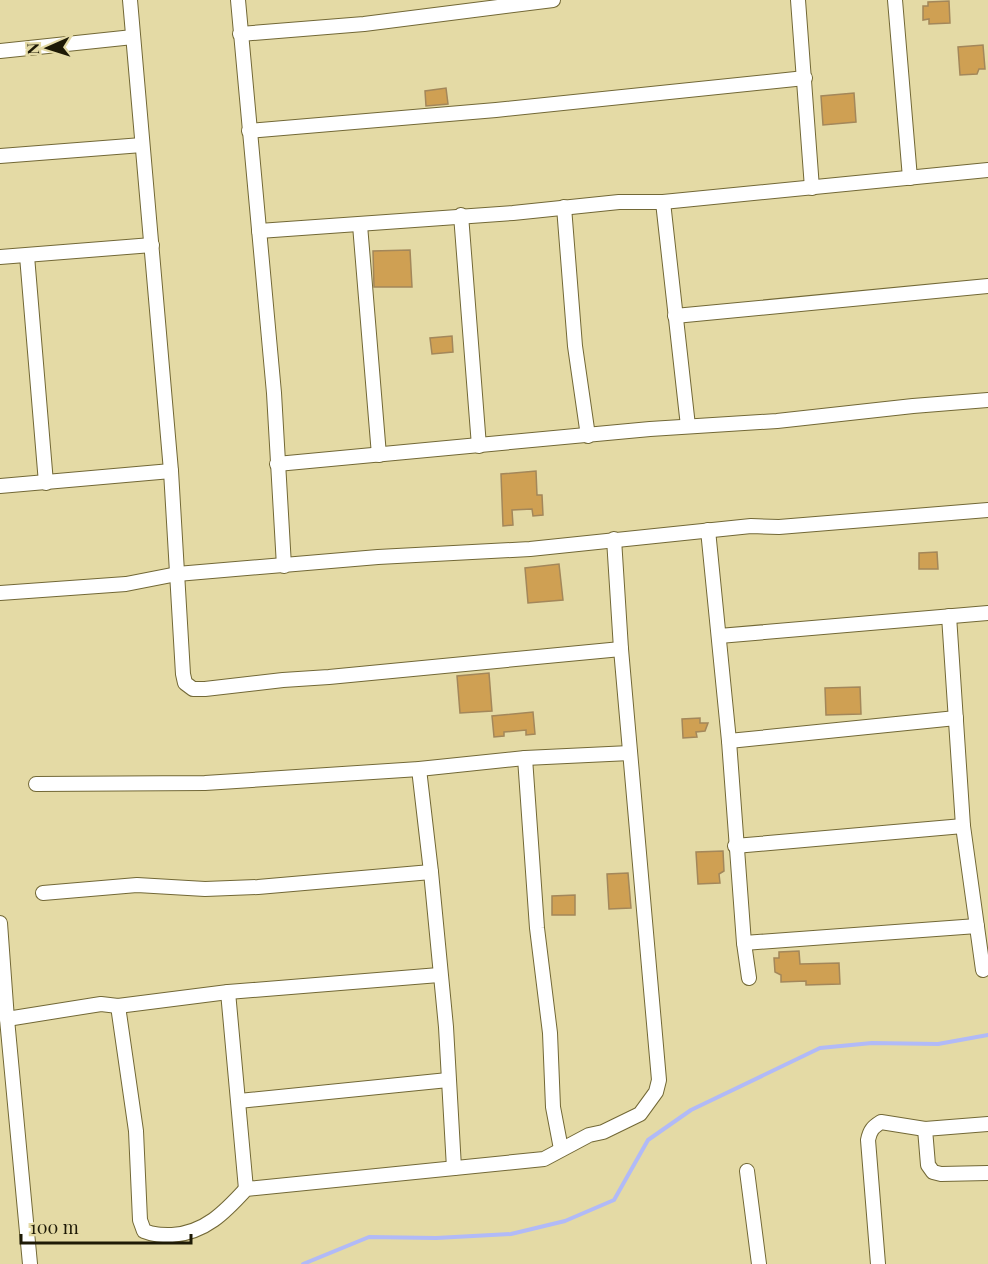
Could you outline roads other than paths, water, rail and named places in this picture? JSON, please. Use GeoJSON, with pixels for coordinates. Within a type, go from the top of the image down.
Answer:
{"type":"FeatureCollection","features":[{"type":"Feature","properties":{"kind":"street"},"geometry":{"type":"LineString","coordinates":[[130,0],[171,471],[185,683],[193,689],[621,649]]}},
{"type":"Feature","properties":{"kind":"street"},"geometry":{"type":"LineString","coordinates":[[238,0],[274,393],[284,566]]}},
{"type":"Feature","properties":{"kind":"street"},"geometry":{"type":"LineString","coordinates":[[240,34],[364,24],[553,0]]}},
{"type":"Feature","properties":{"kind":"street"},"geometry":{"type":"LineString","coordinates":[[798,0],[812,188]]}},
{"type":"Feature","properties":{"kind":"street"},"geometry":{"type":"LineString","coordinates":[[895,0],[910,178]]}},
{"type":"Feature","properties":{"kind":"street"},"geometry":{"type":"LineString","coordinates":[[0,51],[133,37]]}},
{"type":"Feature","properties":{"kind":"street"},"geometry":{"type":"LineString","coordinates":[[249,131],[496,110],[805,78]]}},
{"type":"Feature","properties":{"kind":"street"},"geometry":{"type":"LineString","coordinates":[[0,156],[142,145]]}},
{"type":"Feature","properties":{"kind":"street"},"geometry":{"type":"LineString","coordinates":[[259,231],[513,213],[619,202],[663,202],[988,170]]}},
{"type":"Feature","properties":{"kind":"street"},"geometry":{"type":"LineString","coordinates":[[663,202],[688,426]]}},
{"type":"Feature","properties":{"kind":"street"},"geometry":{"type":"LineString","coordinates":[[564,207],[575,346],[588,436]]}},
{"type":"Feature","properties":{"kind":"street"},"geometry":{"type":"LineString","coordinates":[[461,215],[479,446]]}},
{"type":"Feature","properties":{"kind":"street"},"geometry":{"type":"LineString","coordinates":[[360,225],[379,455]]}},
{"type":"Feature","properties":{"kind":"street"},"geometry":{"type":"LineString","coordinates":[[0,258],[152,245]]}},
{"type":"Feature","properties":{"kind":"street"},"geometry":{"type":"LineString","coordinates":[[27,256],[46,483]]}},
{"type":"Feature","properties":{"kind":"street"},"geometry":{"type":"LineString","coordinates":[[675,316],[988,286]]}},
{"type":"Feature","properties":{"kind":"street"},"geometry":{"type":"LineString","coordinates":[[277,464],[688,426],[777,421],[988,400]]}},
{"type":"Feature","properties":{"kind":"street"},"geometry":{"type":"LineString","coordinates":[[0,486],[171,471]]}},
{"type":"Feature","properties":{"kind":"street"},"geometry":{"type":"LineString","coordinates":[[0,593],[126,584],[177,574],[378,557],[530,549],[752,526],[779,527],[988,510]]}},
{"type":"Feature","properties":{"kind":"street"},"geometry":{"type":"LineString","coordinates":[[708,530],[729,741],[735,846],[749,978]]}},
{"type":"Feature","properties":{"kind":"street"},"geometry":{"type":"LineString","coordinates":[[118,1006],[136,1131],[140,1220],[144,1231],[155,1236],[180,1234],[213,1222],[246,1189],[544,1159],[589,1135],[617,1126],[640,1114],[656,1092],[659,1080],[621,649],[614,539]]}},
{"type":"Feature","properties":{"kind":"street"},"geometry":{"type":"LineString","coordinates":[[719,636],[988,613]]}},
{"type":"Feature","properties":{"kind":"street"},"geometry":{"type":"LineString","coordinates":[[948,616],[963,826],[983,970]]}},
{"type":"Feature","properties":{"kind":"street"},"geometry":{"type":"LineString","coordinates":[[729,741],[956,718]]}},
{"type":"Feature","properties":{"kind":"street"},"geometry":{"type":"LineString","coordinates":[[36,784],[205,783],[630,753]]}},
{"type":"Feature","properties":{"kind":"street"},"geometry":{"type":"LineString","coordinates":[[525,759],[537,928],[550,1034],[554,1107],[561,1149]]}},
{"type":"Feature","properties":{"kind":"street"},"geometry":{"type":"LineString","coordinates":[[419,769],[446,1027],[454,1168]]}},
{"type":"Feature","properties":{"kind":"street"},"geometry":{"type":"LineString","coordinates":[[735,846],[963,826]]}},
{"type":"Feature","properties":{"kind":"street"},"geometry":{"type":"LineString","coordinates":[[43,893],[137,885],[205,889],[258,887],[431,872]]}},
{"type":"Feature","properties":{"kind":"street"},"geometry":{"type":"LineString","coordinates":[[0,923],[30,1264]]}},
{"type":"Feature","properties":{"kind":"street"},"geometry":{"type":"LineString","coordinates":[[744,944],[977,926]]}},
{"type":"Feature","properties":{"kind":"street"},"geometry":{"type":"LineString","coordinates":[[7,1019],[101,1004],[118,1006],[228,992],[439,975]]}},
{"type":"Feature","properties":{"kind":"street"},"geometry":{"type":"LineString","coordinates":[[228,992],[246,1189]]}},
{"type":"Feature","properties":{"kind":"street"},"geometry":{"type":"LineString","coordinates":[[239,1101],[448,1080]]}},
{"type":"Feature","properties":{"kind":"street"},"geometry":{"type":"LineString","coordinates":[[878,1264],[868,1140],[874,1126],[881,1122],[925,1129],[988,1124]]}},
{"type":"Feature","properties":{"kind":"street"},"geometry":{"type":"LineString","coordinates":[[925,1129],[928,1165],[933,1172],[941,1174],[988,1173]]}},
{"type":"Feature","properties":{"kind":"street"},"geometry":{"type":"LineString","coordinates":[[747,1171],[759,1264]]}},
{"type":"Feature","properties":{"kind":"waterway"},"geometry":{"type":"LineString","coordinates":[[303,1264],[369,1237],[436,1238],[511,1234],[565,1221],[614,1200],[648,1140],[691,1110],[820,1048],[872,1043],[938,1044],[988,1035]]}}]}
